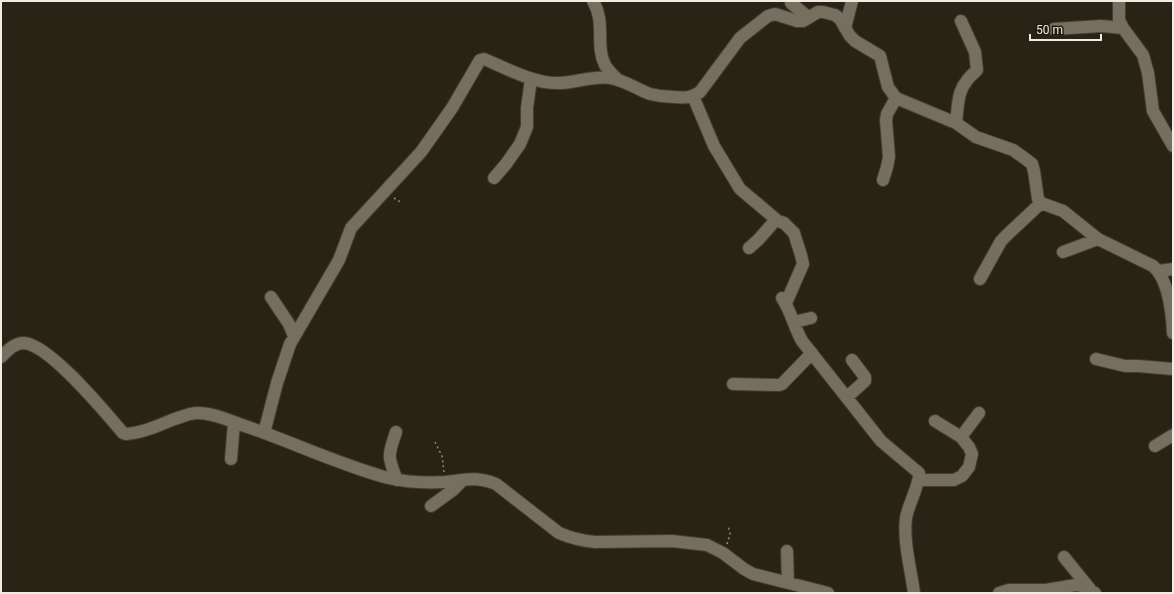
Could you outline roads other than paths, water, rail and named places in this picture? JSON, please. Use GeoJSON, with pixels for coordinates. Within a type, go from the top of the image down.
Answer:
{"type":"FeatureCollection","features":[{"type":"Feature","properties":{"kind":"street"},"geometry":{"type":"LineString","coordinates":[[593,1],[599,13],[604,64],[617,79]]}},
{"type":"Feature","properties":{"kind":"street"},"geometry":{"type":"LineString","coordinates":[[845,28],[852,1]]}},
{"type":"Feature","properties":{"kind":"street"},"geometry":{"type":"LineString","coordinates":[[1119,1],[1119,20],[1123,28],[1143,55],[1148,73],[1153,111],[1173,146]]}},
{"type":"Feature","properties":{"kind":"street"},"geometry":{"type":"LineString","coordinates":[[791,3],[808,17]]}},
{"type":"Feature","properties":{"kind":"street"},"geometry":{"type":"LineString","coordinates":[[264,433],[281,369],[294,336],[339,260],[351,228],[421,152],[452,108],[480,60],[484,59],[531,79],[546,83],[559,83],[608,77],[617,79],[650,94],[686,98],[700,92],[740,38],[768,16],[775,14],[797,21],[803,21],[818,12],[835,15],[840,19],[850,36],[855,41],[880,56],[888,87],[896,98],[956,123],[976,137],[1013,150],[1032,164],[1038,199],[1041,203],[1069,214],[1098,239],[1153,266],[1159,271],[1172,310],[1173,333]]}},
{"type":"Feature","properties":{"kind":"street"},"geometry":{"type":"LineString","coordinates":[[956,123],[961,90],[966,81],[976,70],[975,52],[960,22]]}},
{"type":"Feature","properties":{"kind":"street"},"geometry":{"type":"LineString","coordinates":[[1054,29],[1100,26],[1123,28]]}},
{"type":"Feature","properties":{"kind":"street"},"geometry":{"type":"LineString","coordinates":[[494,178],[520,144],[527,127],[527,108],[531,79]]}},
{"type":"Feature","properties":{"kind":"street"},"geometry":{"type":"LineString","coordinates":[[693,96],[714,146],[740,188],[778,221],[784,223],[794,233],[803,264],[784,301],[798,333],[881,441],[919,473],[919,480],[909,505],[906,519],[906,536],[914,593]]}},
{"type":"Feature","properties":{"kind":"street"},"geometry":{"type":"LineString","coordinates":[[883,180],[889,157],[886,120],[887,114],[896,98]]}},
{"type":"Feature","properties":{"kind":"street"},"geometry":{"type":"LineString","coordinates":[[980,279],[1001,241],[1041,203]]}},
{"type":"Feature","properties":{"kind":"street"},"geometry":{"type":"LineString","coordinates":[[750,248],[774,222],[778,221]]}},
{"type":"Feature","properties":{"kind":"street"},"geometry":{"type":"LineString","coordinates":[[1063,252],[1098,239]]}},
{"type":"Feature","properties":{"kind":"street"},"geometry":{"type":"LineString","coordinates":[[1159,271],[1173,269]]}},
{"type":"Feature","properties":{"kind":"street"},"geometry":{"type":"LineString","coordinates":[[272,297],[289,324],[294,336]]}},
{"type":"Feature","properties":{"kind":"street"},"geometry":{"type":"LineString","coordinates":[[794,322],[811,318]]}},
{"type":"Feature","properties":{"kind":"street"},"geometry":{"type":"LineString","coordinates":[[1,357],[14,346],[23,343],[40,349],[74,378],[123,433],[126,434],[149,430],[187,414],[209,414],[366,471],[397,480],[424,482],[444,482],[474,478],[485,480],[496,484],[559,533],[576,540],[595,542],[694,542],[707,545],[724,553],[744,569],[753,574],[828,593]]}},
{"type":"Feature","properties":{"kind":"street"},"geometry":{"type":"LineString","coordinates":[[733,384],[779,386],[812,353]]}},
{"type":"Feature","properties":{"kind":"street"},"geometry":{"type":"LineString","coordinates":[[1096,359],[1125,366],[1173,369]]}},
{"type":"Feature","properties":{"kind":"street"},"geometry":{"type":"LineString","coordinates":[[847,397],[865,381],[865,377],[852,360]]}},
{"type":"Feature","properties":{"kind":"street"},"geometry":{"type":"LineString","coordinates":[[960,437],[980,413]]}},
{"type":"Feature","properties":{"kind":"street"},"geometry":{"type":"LineString","coordinates":[[919,480],[954,480],[962,476],[969,467],[972,454],[969,447],[960,437],[935,420]]}},
{"type":"Feature","properties":{"kind":"street"},"geometry":{"type":"LineString","coordinates":[[231,459],[234,423]]}},
{"type":"Feature","properties":{"kind":"street"},"geometry":{"type":"LineString","coordinates":[[396,432],[388,454],[389,461],[397,480]]}},
{"type":"Feature","properties":{"kind":"street"},"geometry":{"type":"LineString","coordinates":[[1155,446],[1173,435]]}},
{"type":"Feature","properties":{"kind":"street"},"geometry":{"type":"LineString","coordinates":[[431,506],[453,490],[463,480]]}},
{"type":"Feature","properties":{"kind":"street"},"geometry":{"type":"LineString","coordinates":[[787,551],[788,583]]}},
{"type":"Feature","properties":{"kind":"street"},"geometry":{"type":"LineString","coordinates":[[1064,557],[1093,591]]}},
{"type":"Feature","properties":{"kind":"street"},"geometry":{"type":"LineString","coordinates":[[999,593],[1009,590],[1046,590],[1076,585],[1084,586],[1093,591]]}}]}
